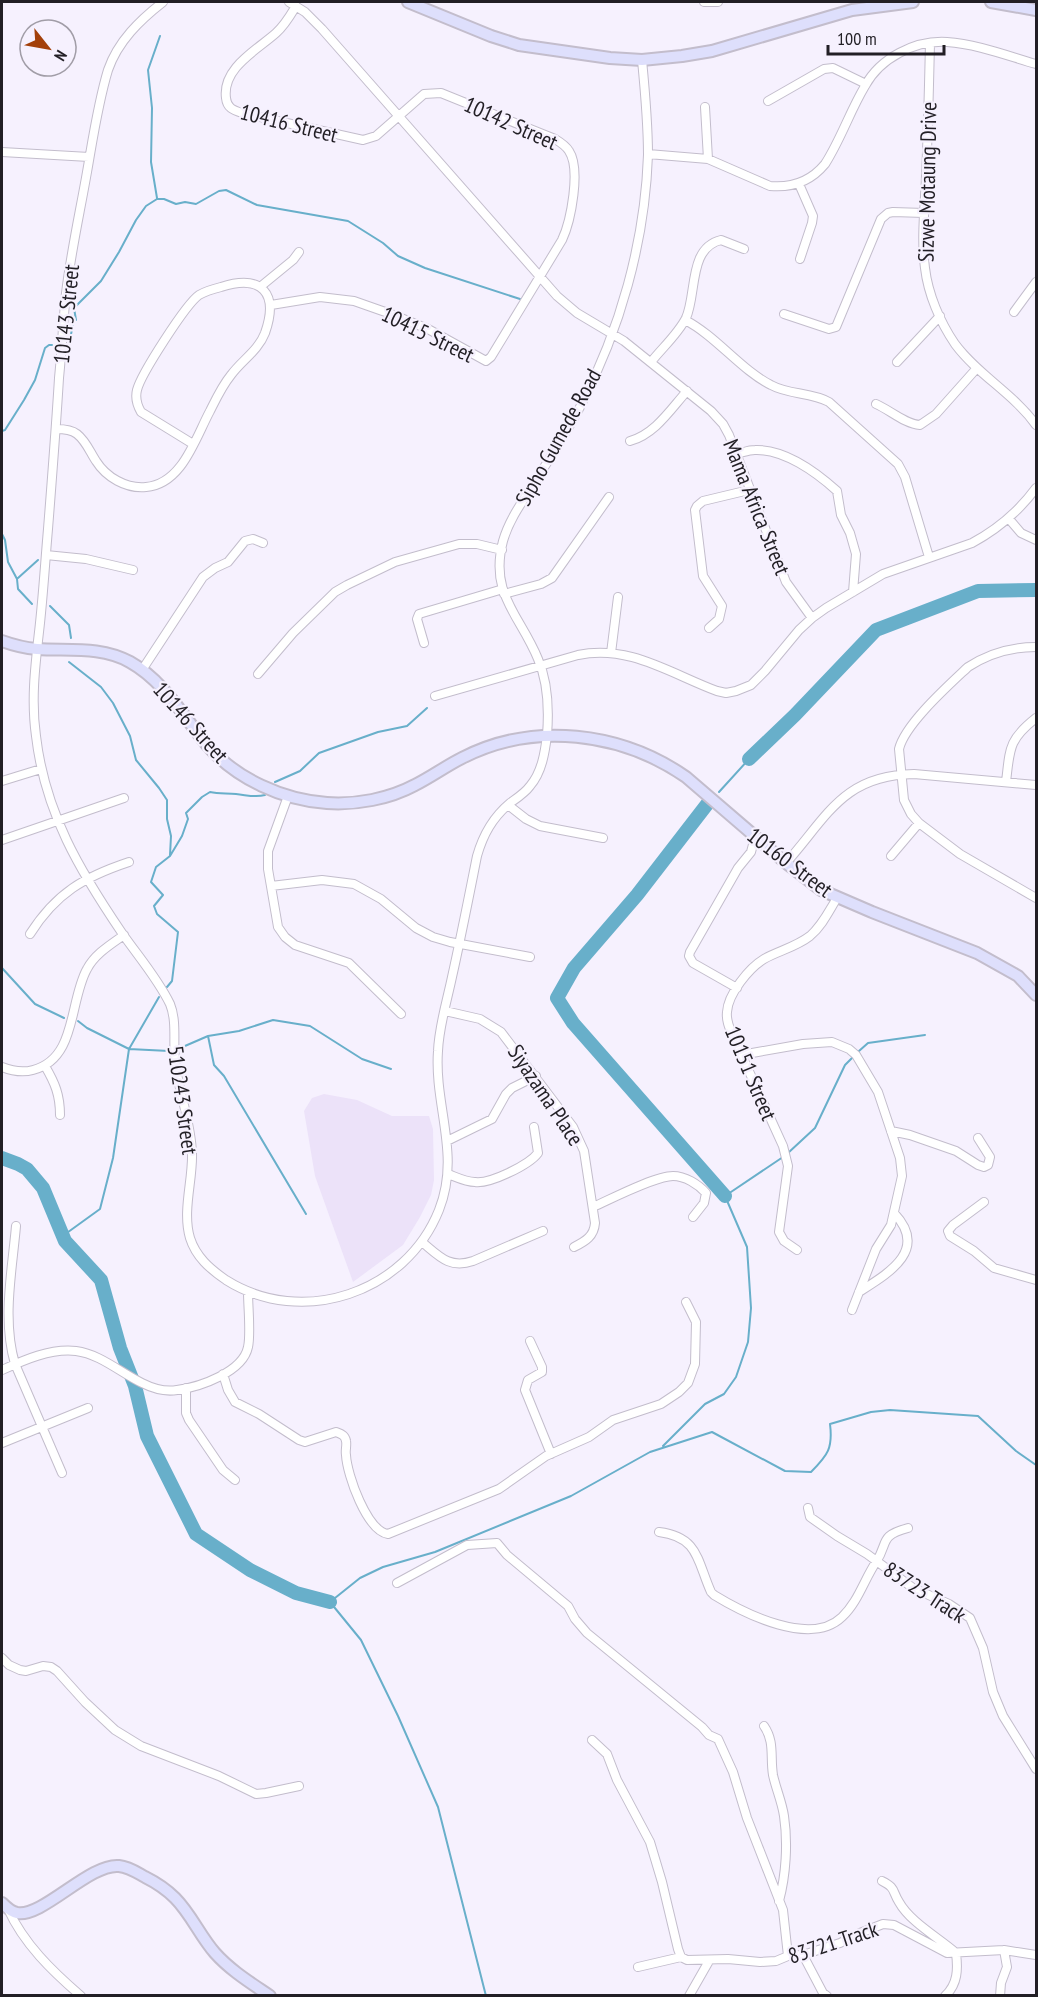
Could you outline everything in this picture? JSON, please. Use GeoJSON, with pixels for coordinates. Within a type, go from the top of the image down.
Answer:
{"type":"FeatureCollection","features":[{"type":"Feature","properties":{"kind":"street","name":"10143 Street"},"geometry":{"type":"LineString","coordinates":[[36,649],[46,555],[65,300],[89,157],[105,80],[112,59],[125,38],[158,2]]}},
{"type":"Feature","properties":{"kind":"street"},"geometry":{"type":"LineString","coordinates":[[408,2],[519,45],[600,57],[642,60],[712,51],[852,10],[912,2]]}},
{"type":"Feature","properties":{"kind":"street"},"geometry":{"type":"LineString","coordinates":[[704,2],[718,2]]}},
{"type":"Feature","properties":{"kind":"street"},"geometry":{"type":"LineString","coordinates":[[991,2],[1036,10]]}},
{"type":"Feature","properties":{"kind":"street"},"geometry":{"type":"LineString","coordinates":[[293,4],[322,29],[538,277],[577,313],[613,333]]}},
{"type":"Feature","properties":{"kind":"street","name":"10416 Street"},"geometry":{"type":"LineString","coordinates":[[293,4],[277,32],[238,65],[232,73],[225,90],[226,103],[230,108],[242,113],[363,140],[376,136],[399,117]]}},
{"type":"Feature","properties":{"kind":"street"},"geometry":{"type":"LineString","coordinates":[[648,154],[708,159],[762,184],[778,187],[799,184],[819,172],[825,164],[866,84],[893,56],[914,47],[946,42],[962,44],[1036,64]]}},
{"type":"Feature","properties":{"kind":"street","name":"Sizwe Motaung Drive"},"geometry":{"type":"LineString","coordinates":[[930,43],[924,213],[925,269],[928,283],[940,316],[955,343],[977,368],[1024,410],[1036,425]]}},
{"type":"Feature","properties":{"kind":"street","name":"Sipho Gumede Road"},"geometry":{"type":"LineString","coordinates":[[547,735],[546,692],[541,666],[503,592],[500,573],[502,550],[511,519],[580,408],[613,333],[635,256],[646,187],[648,154],[642,60]]}},
{"type":"Feature","properties":{"kind":"street"},"geometry":{"type":"LineString","coordinates":[[768,101],[824,69],[833,68],[866,84]]}},
{"type":"Feature","properties":{"kind":"street","name":"10142 Street"},"geometry":{"type":"LineString","coordinates":[[399,117],[424,94],[441,93],[546,134],[569,150],[574,182],[569,222],[562,240],[538,277]]}},
{"type":"Feature","properties":{"kind":"street"},"geometry":{"type":"LineString","coordinates":[[705,107],[708,159]]}},
{"type":"Feature","properties":{"kind":"street"},"geometry":{"type":"LineString","coordinates":[[2,152],[89,157]]}},
{"type":"Feature","properties":{"kind":"street"},"geometry":{"type":"LineString","coordinates":[[799,184],[813,216],[800,260]]}},
{"type":"Feature","properties":{"kind":"street"},"geometry":{"type":"LineString","coordinates":[[784,314],[829,329],[836,327],[881,219],[893,212],[924,213]]}},
{"type":"Feature","properties":{"kind":"street"},"geometry":{"type":"LineString","coordinates":[[651,362],[685,320],[690,307],[697,266],[709,246],[721,240],[744,249]]}},
{"type":"Feature","properties":{"kind":"street"},"geometry":{"type":"LineString","coordinates":[[260,287],[293,260],[299,252]]}},
{"type":"Feature","properties":{"kind":"street","name":"10415 Street"},"geometry":{"type":"LineString","coordinates":[[271,304],[320,297],[354,301],[421,326],[486,361],[491,357],[538,277]]}},
{"type":"Feature","properties":{"kind":"street"},"geometry":{"type":"LineString","coordinates":[[56,429],[77,434],[105,471],[120,482],[135,487],[151,486],[166,481],[176,472],[192,444],[225,384],[262,341],[269,320],[271,304],[265,292],[249,282],[207,291],[195,299],[182,314],[140,384],[136,396],[141,412],[192,444]]}},
{"type":"Feature","properties":{"kind":"street"},"geometry":{"type":"LineString","coordinates":[[1014,312],[1036,282]]}},
{"type":"Feature","properties":{"kind":"street"},"geometry":{"type":"LineString","coordinates":[[897,362],[940,316]]}},
{"type":"Feature","properties":{"kind":"street"},"geometry":{"type":"LineString","coordinates":[[685,320],[695,325],[770,385],[830,402],[898,464],[905,477],[929,557]]}},
{"type":"Feature","properties":{"kind":"street","name":"Mama Africa Street"},"geometry":{"type":"LineString","coordinates":[[613,333],[651,362],[723,424],[786,582],[812,618]]}},
{"type":"Feature","properties":{"kind":"street"},"geometry":{"type":"LineString","coordinates":[[876,404],[908,423],[920,425],[936,414],[977,368]]}},
{"type":"Feature","properties":{"kind":"street"},"geometry":{"type":"LineString","coordinates":[[630,441],[652,430],[687,392]]}},
{"type":"Feature","properties":{"kind":"street"},"geometry":{"type":"LineString","coordinates":[[736,454],[761,450],[792,459],[837,491],[842,514],[856,554],[853,592]]}},
{"type":"Feature","properties":{"kind":"street"},"geometry":{"type":"LineString","coordinates":[[435,696],[587,653],[611,652],[641,659],[717,691],[726,693],[736,691],[757,680],[812,618],[883,574],[972,543],[1009,519],[1036,488]]}},
{"type":"Feature","properties":{"kind":"street"},"geometry":{"type":"LineString","coordinates":[[709,628],[719,619],[722,606],[703,576],[695,510],[703,501],[749,490]]}},
{"type":"Feature","properties":{"kind":"street"},"geometry":{"type":"LineString","coordinates":[[424,644],[417,619],[419,614],[541,584],[552,578],[609,497]]}},
{"type":"Feature","properties":{"kind":"street"},"geometry":{"type":"LineString","coordinates":[[1009,519],[1021,534],[1036,540]]}},
{"type":"Feature","properties":{"kind":"street"},"geometry":{"type":"LineString","coordinates":[[142,670],[203,577],[228,562],[245,541],[253,539],[263,543]]}},
{"type":"Feature","properties":{"kind":"street"},"geometry":{"type":"LineString","coordinates":[[258,674],[293,633],[335,592],[347,585],[395,562],[459,544],[477,544],[502,550]]}},
{"type":"Feature","properties":{"kind":"street"},"geometry":{"type":"LineString","coordinates":[[46,555],[87,559],[133,570]]}},
{"type":"Feature","properties":{"kind":"street"},"geometry":{"type":"LineString","coordinates":[[611,652],[618,597]]}},
{"type":"Feature","properties":{"kind":"street","name":"10146 Street"},"geometry":{"type":"LineString","coordinates":[[2,641],[36,649],[99,651],[123,659],[142,670],[162,687],[206,744],[223,761],[252,781],[288,796],[328,803],[362,802],[381,798],[414,786],[463,757],[484,749],[520,739],[547,735]]}},
{"type":"Feature","properties":{"kind":"street"},"geometry":{"type":"LineString","coordinates":[[1036,647],[1003,651],[977,661],[960,675],[905,734],[899,749],[906,805],[919,823],[967,858],[1036,898]]}},
{"type":"Feature","properties":{"kind":"street","name":"510243 Street"},"geometry":{"type":"LineString","coordinates":[[36,649],[35,723],[41,769],[57,821],[86,879],[166,997],[173,1013],[175,1062],[192,1152],[188,1218],[191,1241],[199,1257],[214,1272],[248,1292],[298,1302],[318,1302],[339,1298],[365,1289],[386,1276],[406,1260],[422,1242],[439,1209],[448,1174],[447,1141],[437,1062],[438,1049],[481,842],[490,823],[536,779],[543,760],[547,735]]}},
{"type":"Feature","properties":{"kind":"street"},"geometry":{"type":"LineString","coordinates":[[1006,782],[1010,751],[1015,739],[1023,728],[1036,718]]}},
{"type":"Feature","properties":{"kind":"street","name":"10160 Street"},"geometry":{"type":"LineString","coordinates":[[547,735],[601,740],[654,758],[686,777],[813,884],[837,898],[977,953],[1018,976],[1036,995]]}},
{"type":"Feature","properties":{"kind":"street"},"geometry":{"type":"LineString","coordinates":[[2,781],[41,769]]}},
{"type":"Feature","properties":{"kind":"street"},"geometry":{"type":"LineString","coordinates":[[786,863],[823,817],[843,797],[874,781],[901,774],[1036,785]]}},
{"type":"Feature","properties":{"kind":"street"},"geometry":{"type":"LineString","coordinates":[[288,796],[268,851],[278,927],[285,937],[296,945],[349,963],[401,1014]]}},
{"type":"Feature","properties":{"kind":"street"},"geometry":{"type":"LineString","coordinates":[[2,840],[124,798]]}},
{"type":"Feature","properties":{"kind":"street"},"geometry":{"type":"LineString","coordinates":[[508,805],[526,819],[540,826],[603,838]]}},
{"type":"Feature","properties":{"kind":"street"},"geometry":{"type":"LineString","coordinates":[[891,856],[919,823]]}},
{"type":"Feature","properties":{"kind":"street"},"geometry":{"type":"LineString","coordinates":[[737,988],[696,965],[691,960],[690,952],[738,868],[751,852],[755,837]]}},
{"type":"Feature","properties":{"kind":"street"},"geometry":{"type":"LineString","coordinates":[[30,934],[54,902],[96,873],[129,862]]}},
{"type":"Feature","properties":{"kind":"street"},"geometry":{"type":"LineString","coordinates":[[271,886],[322,880],[354,884],[381,899],[425,934],[440,940],[530,957]]}},
{"type":"Feature","properties":{"kind":"street","name":"10151 Street"},"geometry":{"type":"LineString","coordinates":[[797,1250],[784,1241],[779,1232],[787,1178],[786,1153],[732,1034],[727,1009],[745,976],[758,963],[809,936],[822,922],[837,898]]}},
{"type":"Feature","properties":{"kind":"street"},"geometry":{"type":"LineString","coordinates":[[2,1067],[21,1072],[45,1066],[59,1053],[64,1045],[85,971],[95,957],[124,935]]}},
{"type":"Feature","properties":{"kind":"street","name":"Siyazama Place"},"geometry":{"type":"LineString","coordinates":[[445,1011],[480,1019],[501,1032],[536,1076],[582,1143],[587,1162],[595,1223],[592,1234],[574,1247]]}},
{"type":"Feature","properties":{"kind":"street"},"geometry":{"type":"LineString","coordinates":[[741,1055],[821,1041],[832,1042],[849,1049],[862,1063],[872,1081],[902,1166],[891,1225],[876,1249],[852,1310]]}},
{"type":"Feature","properties":{"kind":"street"},"geometry":{"type":"LineString","coordinates":[[45,1066],[60,1097],[60,1115]]}},
{"type":"Feature","properties":{"kind":"street"},"geometry":{"type":"LineString","coordinates":[[447,1141],[492,1119],[506,1094],[536,1076]]}},
{"type":"Feature","properties":{"kind":"street"},"geometry":{"type":"LineString","coordinates":[[448,1174],[471,1182],[481,1182],[524,1165],[538,1153],[534,1127]]}},
{"type":"Feature","properties":{"kind":"street"},"geometry":{"type":"LineString","coordinates":[[891,1131],[956,1151],[984,1167],[988,1165],[990,1157],[978,1138]]}},
{"type":"Feature","properties":{"kind":"street"},"geometry":{"type":"LineString","coordinates":[[593,1207],[656,1180],[675,1176],[687,1179],[706,1193],[704,1203],[693,1217]]}},
{"type":"Feature","properties":{"kind":"street"},"geometry":{"type":"LineString","coordinates":[[984,1202],[953,1225],[948,1231],[950,1236],[974,1251],[994,1268],[1036,1280]]}},
{"type":"Feature","properties":{"kind":"street"},"geometry":{"type":"LineString","coordinates":[[859,1292],[886,1275],[904,1254],[908,1244],[906,1227],[894,1213]]}},
{"type":"Feature","properties":{"kind":"street"},"geometry":{"type":"LineString","coordinates":[[16,1226],[8,1333],[15,1364],[62,1473]]}},
{"type":"Feature","properties":{"kind":"street"},"geometry":{"type":"LineString","coordinates":[[422,1242],[441,1258],[451,1263],[461,1264],[543,1231]]}},
{"type":"Feature","properties":{"kind":"street"},"geometry":{"type":"LineString","coordinates":[[2,1370],[58,1350],[78,1351],[90,1354],[153,1388],[176,1391],[205,1383],[236,1367],[244,1358],[248,1347],[248,1292]]}},
{"type":"Feature","properties":{"kind":"street"},"geometry":{"type":"LineString","coordinates":[[223,1374],[235,1402],[259,1414],[299,1440],[305,1442],[336,1432],[344,1437],[349,1472],[364,1511],[378,1530],[392,1533],[499,1489],[551,1454],[589,1437],[613,1420],[661,1404],[684,1388],[694,1370],[697,1326],[696,1319],[686,1302]]}},
{"type":"Feature","properties":{"kind":"street"},"geometry":{"type":"LineString","coordinates":[[530,1341],[542,1367],[542,1372],[528,1380],[525,1390],[551,1454]]}},
{"type":"Feature","properties":{"kind":"street"},"geometry":{"type":"LineString","coordinates":[[186,1388],[186,1413],[189,1420],[223,1470],[235,1480]]}},
{"type":"Feature","properties":{"kind":"street"},"geometry":{"type":"LineString","coordinates":[[2,1443],[88,1408]]}},
{"type":"Feature","properties":{"kind":"street","name":"83723 Track"},"geometry":{"type":"LineString","coordinates":[[808,1508],[812,1519],[877,1561],[913,1588],[949,1604],[970,1618],[983,1648],[993,1692],[1000,1709],[1036,1769]]}},
{"type":"Feature","properties":{"kind":"street"},"geometry":{"type":"LineString","coordinates":[[660,1532],[681,1537],[692,1546],[714,1595],[768,1620],[800,1629],[815,1630],[835,1623],[852,1605],[868,1572],[877,1561],[884,1541],[893,1533],[908,1528]]}},
{"type":"Feature","properties":{"kind":"street"},"geometry":{"type":"LineString","coordinates":[[397,1583],[467,1545],[497,1543],[507,1555],[568,1606],[587,1633],[718,1739],[733,1772],[747,1818],[783,1910],[788,1956]]}},
{"type":"Feature","properties":{"kind":"street"},"geometry":{"type":"LineString","coordinates":[[2,1658],[9,1665],[20,1670],[26,1671],[43,1666],[57,1671],[115,1730],[141,1746],[219,1776],[256,1794],[299,1786]]}},
{"type":"Feature","properties":{"kind":"street"},"geometry":{"type":"LineString","coordinates":[[764,1726],[772,1741],[773,1777],[784,1816],[786,1845],[779,1900]]}},
{"type":"Feature","properties":{"kind":"street"},"geometry":{"type":"LineString","coordinates":[[591,1740],[607,1754],[617,1780],[650,1842],[681,1957]]}},
{"type":"Feature","properties":{"kind":"street"},"geometry":{"type":"LineString","coordinates":[[4,1905],[18,1914],[25,1913],[100,1870],[113,1866],[132,1869],[175,1898],[203,1938],[222,1960],[270,1995]]}},
{"type":"Feature","properties":{"kind":"street"},"geometry":{"type":"LineString","coordinates":[[882,1881],[894,1889],[899,1902],[911,1916],[956,1953],[957,1974],[952,1989],[945,1995]]}},
{"type":"Feature","properties":{"kind":"street"},"geometry":{"type":"LineString","coordinates":[[4,1905],[15,1925],[50,1969],[81,1995]]}},
{"type":"Feature","properties":{"kind":"street","name":"83721 Track"},"geometry":{"type":"LineString","coordinates":[[638,1967],[681,1957],[687,1960],[728,1959],[760,1962],[776,1960],[803,1955],[840,1943],[883,1924],[899,1928],[947,1953],[1004,1950],[1036,1955]]}},
{"type":"Feature","properties":{"kind":"street"},"geometry":{"type":"LineString","coordinates":[[1000,1995],[1001,1983],[1007,1967],[1004,1950]]}},
{"type":"Feature","properties":{"kind":"street"},"geometry":{"type":"LineString","coordinates":[[803,1955],[826,1995]]}},
{"type":"Feature","properties":{"kind":"street"},"geometry":{"type":"LineString","coordinates":[[689,1995],[709,1960]]}},
{"type":"Feature","properties":{"kind":"shaded area"},"geometry":{"type":"Polygon","coordinates":[[[324,1094],[357,1100],[392,1116],[429,1116],[433,1129],[434,1180],[431,1195],[420,1217],[403,1245],[353,1282],[315,1176],[304,1111],[312,1098],[324,1094]]]}},
{"type":"Feature","properties":{"kind":"waterway"},"geometry":{"type":"LineString","coordinates":[[157,198],[151,162],[152,108],[148,70],[160,36]]}},
{"type":"Feature","properties":{"kind":"waterway"},"geometry":{"type":"LineString","coordinates":[[76,320],[74,308],[101,281],[146,206],[157,199],[176,204],[185,202],[196,204],[219,191],[226,190],[257,205],[348,221],[383,243],[398,256],[425,268],[520,299]]}},
{"type":"Feature","properties":{"kind":"waterway"},"geometry":{"type":"LineString","coordinates":[[66,348],[68,348],[73,325]]}},
{"type":"Feature","properties":{"kind":"waterway"},"geometry":{"type":"LineString","coordinates":[[2,431],[5,430],[35,380],[45,348],[52,345]]}},
{"type":"Feature","properties":{"kind":"waterway"},"geometry":{"type":"LineString","coordinates":[[2,534],[8,562],[17,579],[18,589],[32,604]]}},
{"type":"Feature","properties":{"kind":"waterway"},"geometry":{"type":"LineString","coordinates":[[18,578],[38,560]]}},
{"type":"Feature","properties":{"kind":"waterway"},"geometry":{"type":"LineString","coordinates":[[749,759],[795,715],[876,630],[978,591],[1036,590]]}},
{"type":"Feature","properties":{"kind":"waterway"},"geometry":{"type":"LineString","coordinates":[[50,606],[69,625],[71,638]]}},
{"type":"Feature","properties":{"kind":"waterway"},"geometry":{"type":"LineString","coordinates":[[69,662],[101,687],[113,703],[130,736],[136,760],[167,800],[167,819],[171,836],[170,855]]}},
{"type":"Feature","properties":{"kind":"waterway"},"geometry":{"type":"LineString","coordinates":[[275,782],[300,771],[319,753],[378,732],[407,726],[427,708]]}},
{"type":"Feature","properties":{"kind":"waterway"},"geometry":{"type":"LineString","coordinates":[[719,792],[749,759]]}},
{"type":"Feature","properties":{"kind":"waterway"},"geometry":{"type":"LineString","coordinates":[[167,987],[172,981],[178,932],[157,914],[154,906],[163,895],[151,882],[156,867],[170,856],[182,836],[188,819],[186,813],[202,797],[210,792],[265,795]]}},
{"type":"Feature","properties":{"kind":"waterway"},"geometry":{"type":"LineString","coordinates":[[708,803],[637,895],[574,968],[557,998],[573,1023],[725,1196]]}},
{"type":"Feature","properties":{"kind":"waterway"},"geometry":{"type":"LineString","coordinates":[[2,968],[35,1004],[64,1018]]}},
{"type":"Feature","properties":{"kind":"waterway"},"geometry":{"type":"LineString","coordinates":[[64,1235],[100,1209],[113,1158],[129,1049],[159,997]]}},
{"type":"Feature","properties":{"kind":"waterway"},"geometry":{"type":"LineString","coordinates":[[178,1049],[208,1036],[239,1031],[273,1020],[310,1026],[362,1059],[391,1069]]}},
{"type":"Feature","properties":{"kind":"waterway"},"geometry":{"type":"LineString","coordinates":[[78,1021],[87,1028],[129,1049],[169,1051]]}},
{"type":"Feature","properties":{"kind":"waterway"},"geometry":{"type":"LineString","coordinates":[[788,1153],[815,1128],[845,1065],[868,1043],[925,1035]]}},
{"type":"Feature","properties":{"kind":"waterway"},"geometry":{"type":"LineString","coordinates":[[208,1036],[214,1065],[224,1076],[306,1214]]}},
{"type":"Feature","properties":{"kind":"waterway"},"geometry":{"type":"LineString","coordinates":[[663,1446],[705,1404],[724,1394],[736,1377],[748,1342],[751,1308],[747,1247],[725,1196],[783,1157]]}},
{"type":"Feature","properties":{"kind":"waterway"},"geometry":{"type":"LineString","coordinates":[[2,1158],[27,1169],[43,1188],[65,1241],[101,1280],[120,1348],[135,1386],[147,1436],[196,1534],[250,1570],[296,1593],[330,1602]]}},
{"type":"Feature","properties":{"kind":"waterway"},"geometry":{"type":"LineString","coordinates":[[486,1996],[438,1807],[361,1640],[330,1602],[360,1578],[383,1567],[435,1552],[571,1496],[650,1452],[712,1432],[785,1471],[811,1472],[828,1451],[831,1439],[830,1424],[871,1412],[890,1410],[978,1416],[1016,1451],[1036,1465]]}}]}
